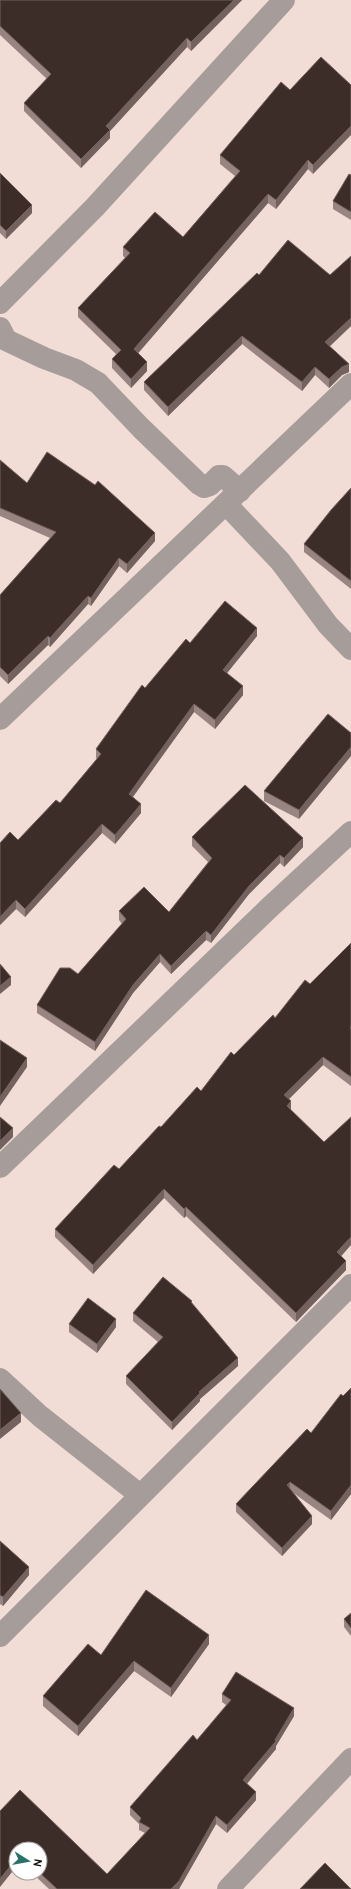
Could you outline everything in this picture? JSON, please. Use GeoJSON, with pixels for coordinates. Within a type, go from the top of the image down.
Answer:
{"type":"FeatureCollection","features":[{"type":"Feature","properties":{"kind":"street"},"geometry":{"type":"LineString","coordinates":[[0,303],[95,208],[284,0]]}},
{"type":"Feature","properties":{"kind":"street"},"geometry":{"type":"LineString","coordinates":[[0,328],[6,340],[76,370],[98,383],[141,428],[199,484],[204,487],[219,476],[223,476],[233,498],[328,625],[351,649]]}},
{"type":"Feature","properties":{"kind":"street"},"geometry":{"type":"LineString","coordinates":[[0,719],[351,384]]}},
{"type":"Feature","properties":{"kind":"street"},"geometry":{"type":"LineString","coordinates":[[0,1167],[269,908],[351,832]]}},
{"type":"Feature","properties":{"kind":"street"},"geometry":{"type":"LineString","coordinates":[[0,1636],[351,1286]]}},
{"type":"Feature","properties":{"kind":"street"},"geometry":{"type":"LineString","coordinates":[[0,1379],[40,1416],[140,1495]]}},
{"type":"Feature","properties":{"kind":"street"},"geometry":{"type":"LineString","coordinates":[[228,1889],[351,1759]]}},
{"type":"Feature","properties":{"kind":"building"},"geometry":{"type":"Polygon","coordinates":[[[0,0],[234,0],[191,42],[187,38],[106,126],[110,130],[81,159],[24,103],[51,74],[0,26],[0,0]]]}},
{"type":"Feature","properties":{"kind":"building"},"geometry":{"type":"Polygon","coordinates":[[[321,57],[351,85],[351,126],[313,165],[308,160],[276,200],[268,194],[134,349],[147,362],[131,379],[112,359],[121,350],[78,308],[130,253],[123,247],[155,212],[183,237],[240,171],[220,155],[281,82],[290,90],[321,57]]]}},
{"type":"Feature","properties":{"kind":"building"},"geometry":{"type":"Polygon","coordinates":[[[0,173],[32,205],[6,231],[0,225],[0,173]]]}},
{"type":"Feature","properties":{"kind":"building"},"geometry":{"type":"Polygon","coordinates":[[[349,174],[351,175],[351,212],[333,201],[349,174]]]}},
{"type":"Feature","properties":{"kind":"building"},"geometry":{"type":"Polygon","coordinates":[[[288,240],[330,275],[351,256],[351,318],[325,342],[349,364],[342,367],[329,379],[315,367],[302,382],[242,336],[168,407],[144,382],[257,273],[259,275],[288,240]]]}},
{"type":"Feature","properties":{"kind":"building"},"geometry":{"type":"Polygon","coordinates":[[[47,452],[95,485],[98,481],[155,533],[127,564],[119,558],[91,598],[88,596],[50,638],[48,636],[8,675],[0,667],[0,595],[56,532],[0,508],[0,460],[27,483],[47,452]]]}},
{"type":"Feature","properties":{"kind":"building"},"geometry":{"type":"Polygon","coordinates":[[[351,488],[351,581],[304,544],[351,488]]]}},
{"type":"Feature","properties":{"kind":"building"},"geometry":{"type":"Polygon","coordinates":[[[225,601],[257,628],[223,670],[243,686],[215,720],[194,704],[129,794],[141,804],[115,835],[102,824],[25,909],[16,900],[0,917],[0,843],[10,832],[18,840],[56,800],[60,803],[101,754],[96,749],[142,685],[145,688],[186,639],[190,643],[225,601]]]}},
{"type":"Feature","properties":{"kind":"building"},"geometry":{"type":"Polygon","coordinates":[[[328,714],[351,733],[351,747],[299,810],[264,791],[328,714]]]}},
{"type":"Feature","properties":{"kind":"building"},"geometry":{"type":"Polygon","coordinates":[[[245,785],[303,838],[284,858],[280,855],[249,886],[211,935],[206,931],[171,966],[160,954],[133,985],[95,1042],[37,1005],[60,968],[70,968],[78,974],[126,919],[119,911],[144,887],[169,912],[212,858],[192,837],[245,785]]]}},
{"type":"Feature","properties":{"kind":"building"},"geometry":{"type":"Polygon","coordinates":[[[351,943],[351,1077],[323,1057],[284,1095],[291,1101],[287,1106],[324,1142],[351,1117],[351,1237],[337,1252],[346,1261],[296,1313],[186,1207],[184,1209],[164,1189],[93,1265],[55,1229],[114,1165],[119,1169],[159,1126],[161,1127],[197,1087],[201,1091],[231,1052],[234,1055],[273,1015],[275,1018],[305,980],[310,984],[351,943]]]}},
{"type":"Feature","properties":{"kind":"building"},"geometry":{"type":"Polygon","coordinates":[[[0,964],[11,977],[0,986],[0,964]]]}},
{"type":"Feature","properties":{"kind":"building"},"geometry":{"type":"Polygon","coordinates":[[[0,1040],[27,1058],[0,1097],[0,1040]]]}},
{"type":"Feature","properties":{"kind":"building"},"geometry":{"type":"Polygon","coordinates":[[[0,1117],[13,1128],[0,1141],[0,1117]]]}},
{"type":"Feature","properties":{"kind":"building"},"geometry":{"type":"Polygon","coordinates":[[[163,1277],[192,1301],[191,1302],[238,1358],[199,1392],[200,1393],[172,1422],[126,1376],[163,1337],[133,1313],[163,1277]]]}},
{"type":"Feature","properties":{"kind":"building"},"geometry":{"type":"Polygon","coordinates":[[[88,1298],[116,1319],[97,1344],[69,1324],[88,1298]]]}},
{"type":"Feature","properties":{"kind":"building"},"geometry":{"type":"Polygon","coordinates":[[[351,1388],[351,1485],[331,1511],[290,1482],[287,1485],[312,1516],[282,1548],[236,1504],[307,1429],[311,1433],[341,1394],[343,1396],[351,1388]]]}},
{"type":"Feature","properties":{"kind":"building"},"geometry":{"type":"Polygon","coordinates":[[[0,1389],[21,1413],[0,1430],[0,1389]]]}},
{"type":"Feature","properties":{"kind":"building"},"geometry":{"type":"Polygon","coordinates":[[[0,1541],[29,1567],[3,1597],[0,1595],[0,1541]]]}},
{"type":"Feature","properties":{"kind":"building"},"geometry":{"type":"Polygon","coordinates":[[[146,1590],[209,1635],[171,1688],[134,1661],[78,1726],[43,1696],[88,1644],[101,1655],[146,1590]]]}},
{"type":"Feature","properties":{"kind":"building"},"geometry":{"type":"Polygon","coordinates":[[[351,1613],[351,1628],[344,1619],[351,1613]]]}},
{"type":"Feature","properties":{"kind":"building"},"geometry":{"type":"Polygon","coordinates":[[[236,1672],[294,1708],[275,1740],[276,1741],[243,1780],[256,1792],[227,1825],[216,1816],[179,1881],[171,1889],[57,1889],[48,1881],[48,1841],[8,1841],[8,1869],[0,1879],[0,1811],[20,1790],[107,1874],[150,1828],[139,1822],[141,1818],[130,1807],[193,1735],[197,1740],[231,1700],[222,1694],[236,1672]]]}},
{"type":"Feature","properties":{"kind":"building"},"geometry":{"type":"Polygon","coordinates":[[[325,1863],[351,1889],[300,1889],[325,1863]]]}}]}
